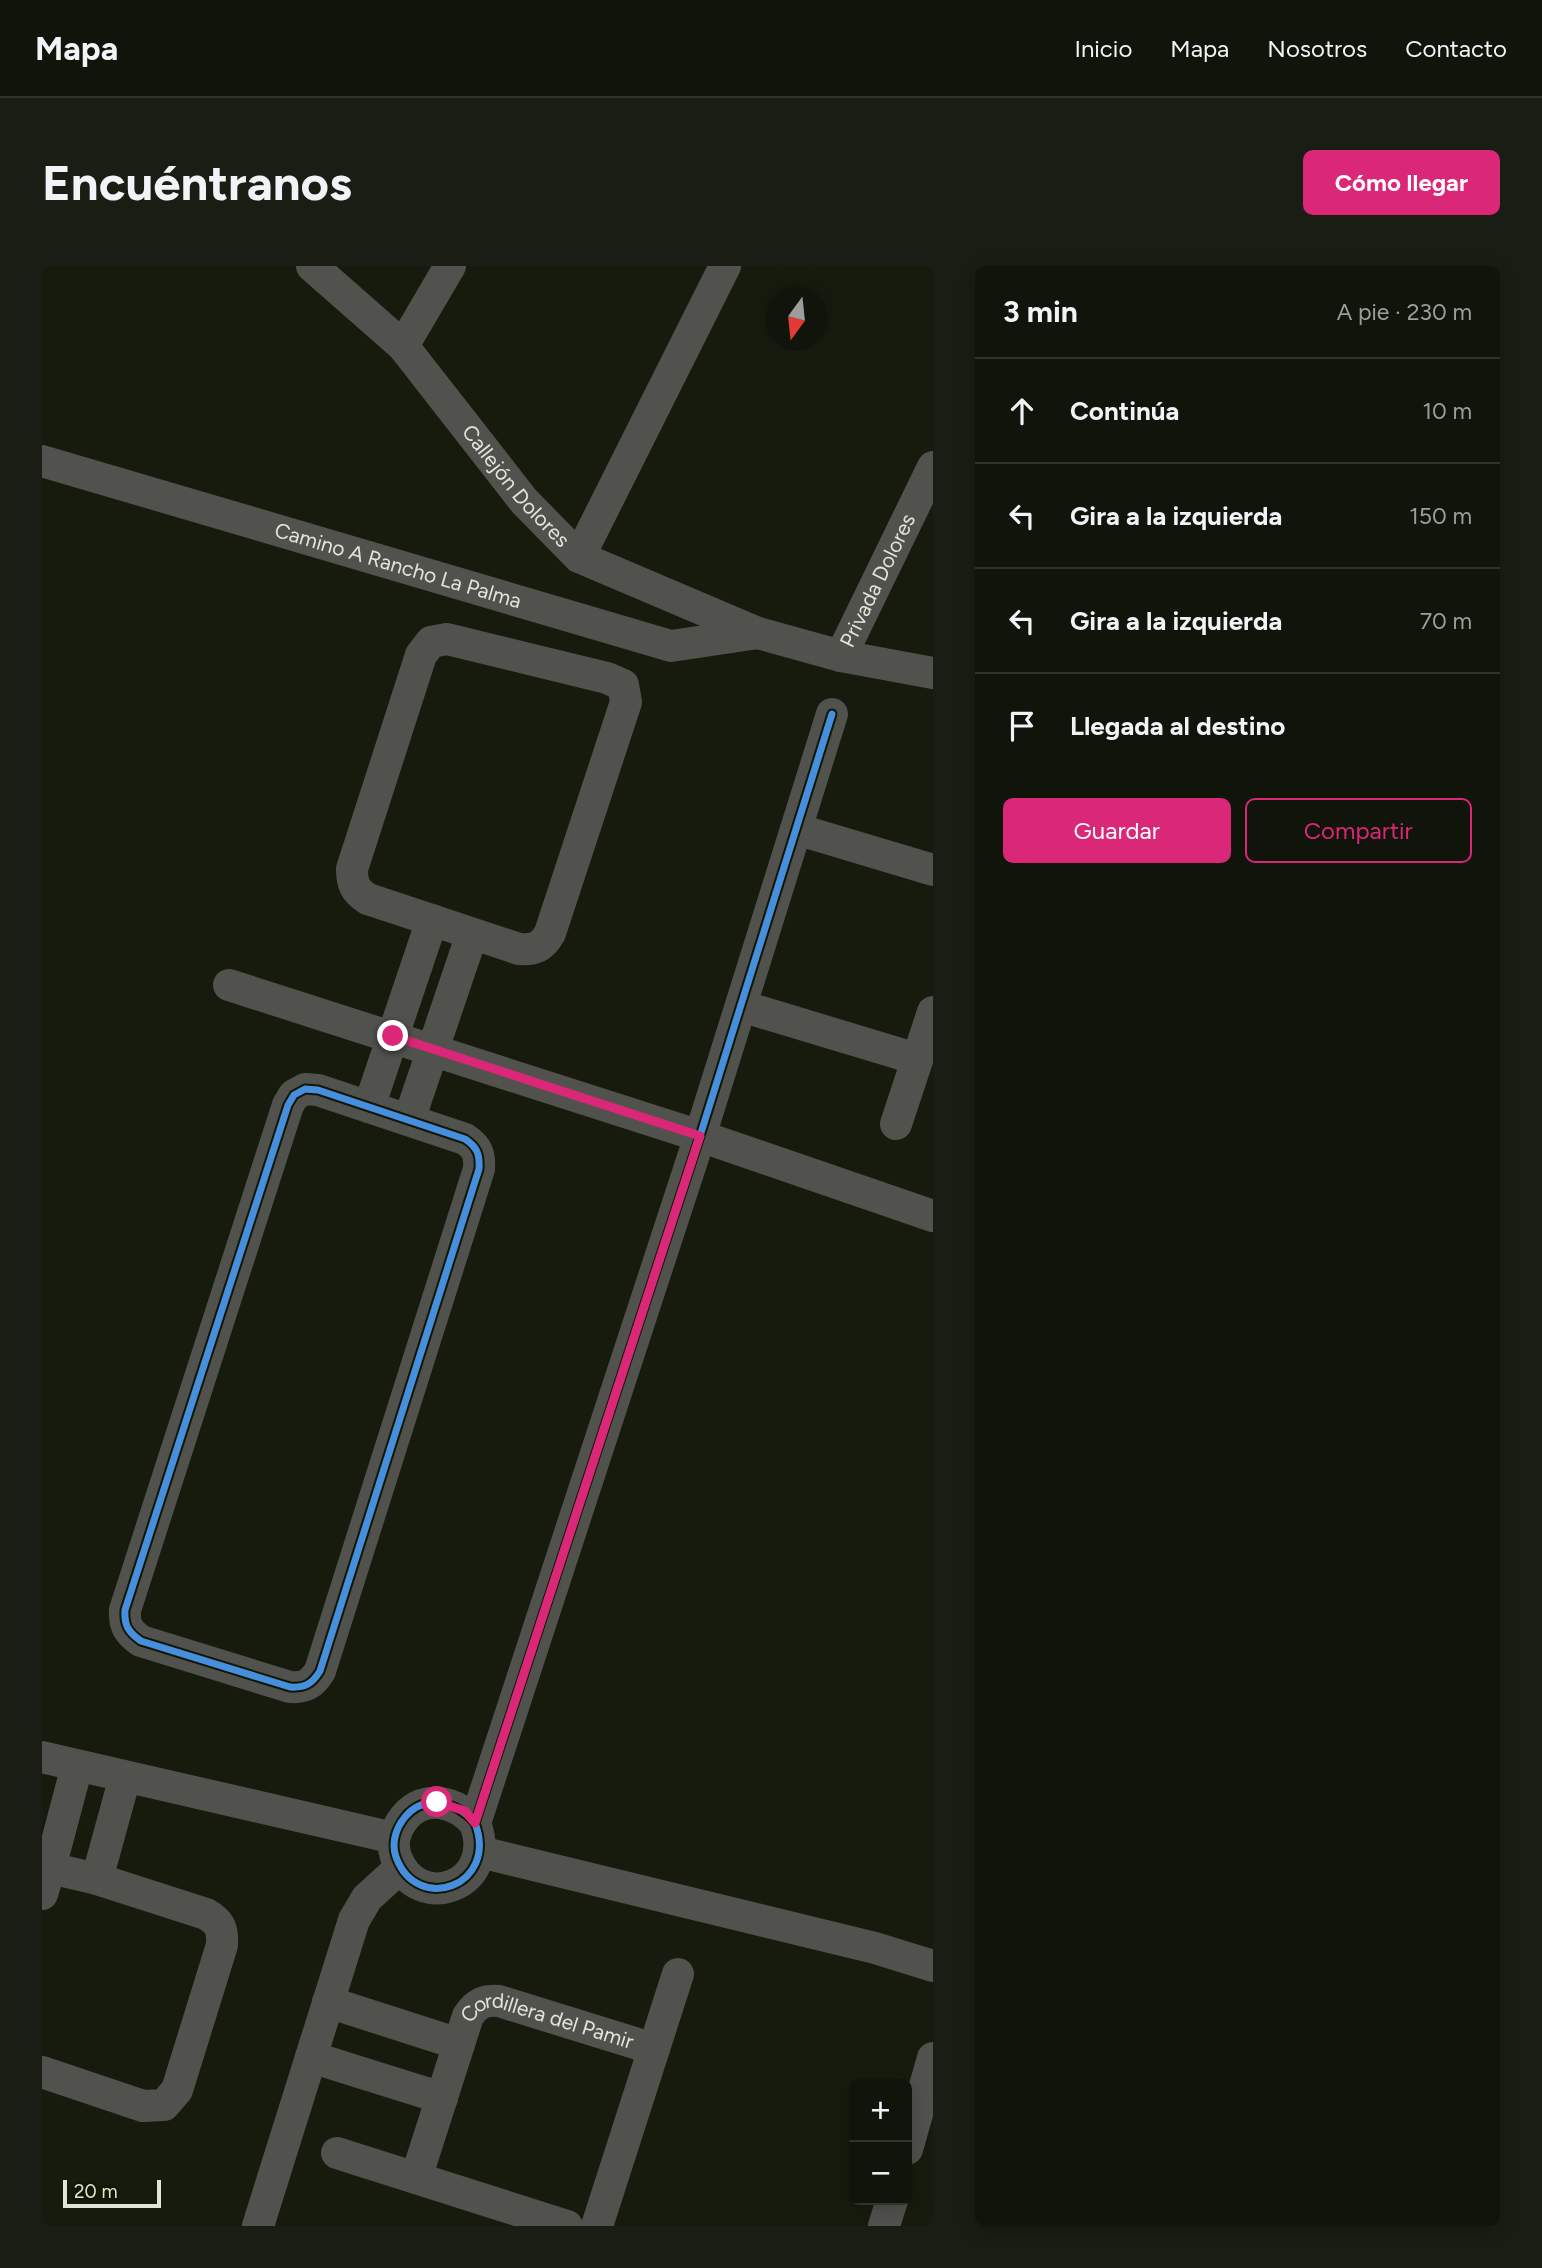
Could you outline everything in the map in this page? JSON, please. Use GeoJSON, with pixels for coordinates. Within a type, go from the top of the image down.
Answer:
{"type":"FeatureCollection","features":[{"type":"Feature","properties":{"kind":"street","name":"Callejón Dolores"},"geometry":{"type":"LineString","coordinates":[[312,266],[403,346],[524,501],[579,557],[758,633],[841,656],[933,673]]}},
{"type":"Feature","properties":{"kind":"street"},"geometry":{"type":"LineString","coordinates":[[403,346],[450,266]]}},
{"type":"Feature","properties":{"kind":"street"},"geometry":{"type":"LineString","coordinates":[[579,557],[725,266]]}},
{"type":"Feature","properties":{"kind":"street","name":"Camino A Rancho La Palma"},"geometry":{"type":"LineString","coordinates":[[42,460],[671,646],[758,633]]}},
{"type":"Feature","properties":{"kind":"street","name":"Privada Dolores"},"geometry":{"type":"LineString","coordinates":[[841,656],[933,467]]}},
{"type":"Feature","properties":{"kind":"street"},"geometry":{"type":"LineString","coordinates":[[447,639],[607,678],[623,685],[626,702],[550,933],[543,944],[532,950],[519,949],[432,920],[368,899],[357,892],[352,881],[352,869],[421,655],[431,642],[447,639]]}},
{"type":"Feature","properties":{"kind":"street"},"geometry":{"type":"LineString","coordinates":[[42,1757],[125,1777],[397,1853],[424,1886],[453,1886],[466,1878],[832,714]]}},
{"type":"Feature","properties":{"kind":"street"},"geometry":{"type":"LineString","coordinates":[[796,829],[933,870]]}},
{"type":"Feature","properties":{"kind":"street"},"geometry":{"type":"LineString","coordinates":[[369,1107],[432,920]]}},
{"type":"Feature","properties":{"kind":"street"},"geometry":{"type":"LineString","coordinates":[[409,1120],[472,934]]}},
{"type":"Feature","properties":{"kind":"street"},"geometry":{"type":"LineString","coordinates":[[229,985],[700,1136],[933,1216]]}},
{"type":"Feature","properties":{"kind":"street"},"geometry":{"type":"LineString","coordinates":[[741,1006],[918,1059]]}},
{"type":"Feature","properties":{"kind":"street"},"geometry":{"type":"LineString","coordinates":[[896,1124],[933,1012]]}},
{"type":"Feature","properties":{"kind":"street"},"geometry":{"type":"LineString","coordinates":[[305,1089],[318,1090],[409,1120],[464,1139],[474,1146],[480,1157],[479,1169],[320,1671],[314,1682],[303,1688],[290,1687],[141,1641],[130,1634],[124,1622],[125,1610],[288,1105],[294,1095],[305,1089]]}},
{"type":"Feature","properties":{"kind":"street"},"geometry":{"type":"LineString","coordinates":[[42,2072],[143,2106],[164,2105],[177,2090],[222,1945],[223,1932],[217,1920],[206,1913],[97,1879],[46,1881],[77,1766]]}},
{"type":"Feature","properties":{"kind":"street"},"geometry":{"type":"LineString","coordinates":[[97,1879],[125,1777]]}},
{"type":"Feature","properties":{"kind":"street"},"geometry":{"type":"LineString","coordinates":[[258,2226],[354,1920],[397,1853],[399,1824],[409,1812],[421,1805],[451,1804],[465,1811],[477,1837],[933,1966]]}},
{"type":"Feature","properties":{"kind":"street","name":"Cordillera del Pamir"},"geometry":{"type":"LineString","coordinates":[[597,2226],[678,1974]]}},
{"type":"Feature","properties":{"kind":"street","name":"Cordillera del Pamir"},"geometry":{"type":"LineString","coordinates":[[416,2178],[468,2016],[475,2006],[486,2000],[499,2001],[654,2049]]}},
{"type":"Feature","properties":{"kind":"street","name":"Cordillera del Pamir"},"geometry":{"type":"LineString","coordinates":[[328,2002],[459,2044]]}},
{"type":"Feature","properties":{"kind":"street"},"geometry":{"type":"LineString","coordinates":[[311,2057],[442,2098]]}},
{"type":"Feature","properties":{"kind":"street"},"geometry":{"type":"LineString","coordinates":[[909,2142],[930,2077]]}},
{"type":"Feature","properties":{"kind":"street"},"geometry":{"type":"LineString","coordinates":[[337,2153],[567,2226]]}},
{"type":"Feature","properties":{"kind":"street"},"geometry":{"type":"LineString","coordinates":[[884,2226],[890,2205]]}},
{"type":"Feature","properties":{"kind":"cycle path"},"geometry":{"type":"LineString","coordinates":[[475,1823],[459,1810],[441,1803],[422,1805],[413,1810],[399,1826],[394,1841],[396,1857],[406,1875],[421,1885],[437,1888],[452,1885],[466,1877],[476,1863],[479,1845],[475,1823],[700,1136],[832,714]]}},
{"type":"Feature","properties":{"kind":"cycle path"},"geometry":{"type":"LineString","coordinates":[[305,1089],[318,1090],[465,1139],[477,1151],[479,1169],[320,1671],[308,1684],[290,1687],[141,1641],[128,1628],[125,1610],[288,1105],[294,1095],[305,1089]]}},
{"type":"Feature","properties":{"kind":"route"},"geometry":{"type":"LineString","coordinates":[[393,1036],[700,1136],[475,1823],[465,1811],[451,1804],[437,1802]]}}]}
